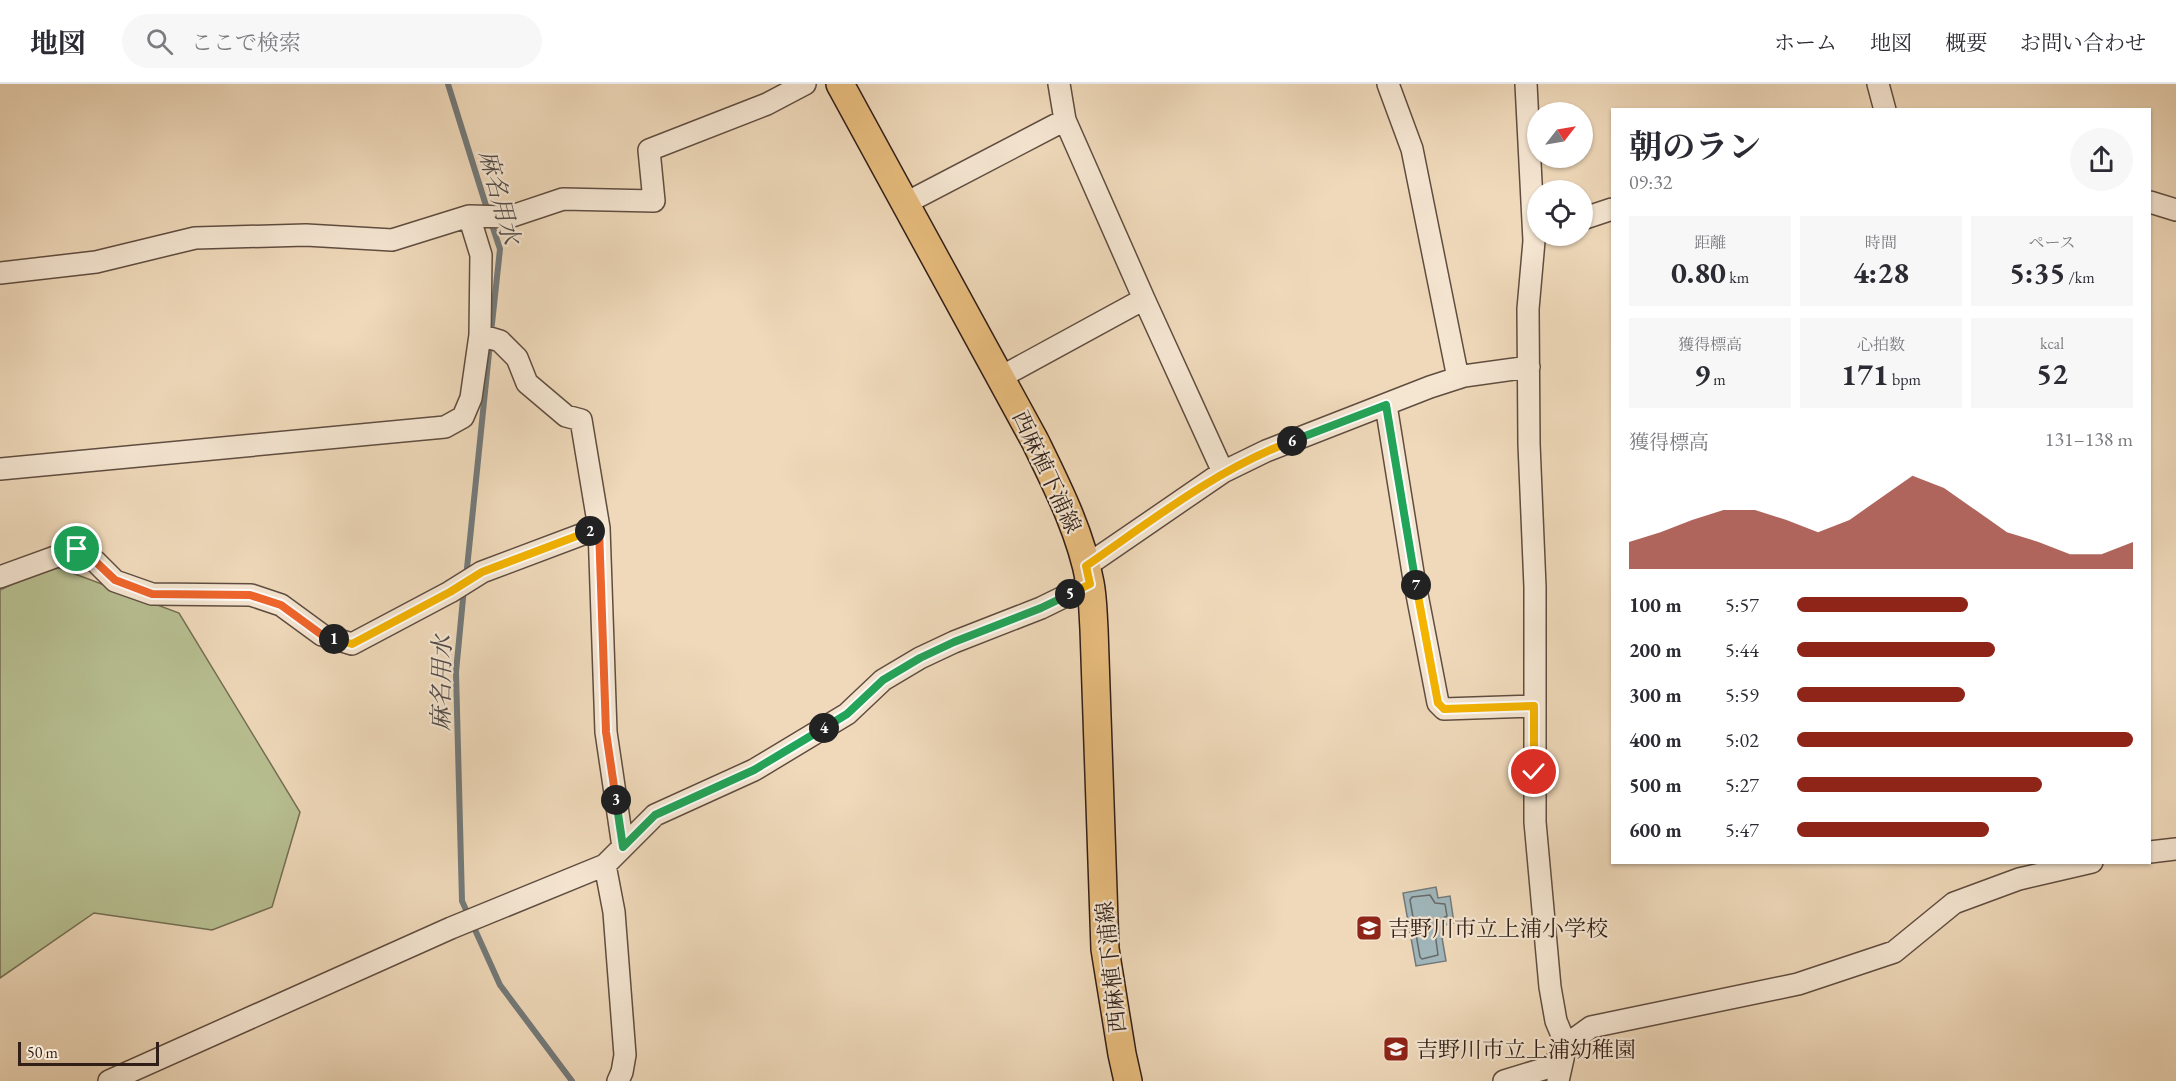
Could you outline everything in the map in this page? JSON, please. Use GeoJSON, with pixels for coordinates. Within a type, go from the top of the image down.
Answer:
{"type":"FeatureCollection","features":[{"type":"Feature","properties":{"kind":"main road","name":"西麻植下浦線"},"geometry":{"type":"LineString","coordinates":[[840,84],[1035,441],[1063,499],[1088,575],[1094,629],[1105,949],[1128,1081]]}},
{"type":"Feature","properties":{"kind":"street"},"geometry":{"type":"LineString","coordinates":[[0,273],[96,262],[195,238],[306,235],[392,240],[469,216],[509,217],[563,199],[654,201],[649,150],[767,104],[805,84]]}},
{"type":"Feature","properties":{"kind":"street"},"geometry":{"type":"LineString","coordinates":[[1059,84],[1065,120],[1223,472]]}},
{"type":"Feature","properties":{"kind":"street"},"geometry":{"type":"LineString","coordinates":[[1388,84],[1412,149],[1458,378]]}},
{"type":"Feature","properties":{"kind":"street"},"geometry":{"type":"LineString","coordinates":[[1526,84],[1535,180]]}},
{"type":"Feature","properties":{"kind":"street"},"geometry":{"type":"LineString","coordinates":[[1878,84],[1884,108]]}},
{"type":"Feature","properties":{"kind":"street"},"geometry":{"type":"LineString","coordinates":[[906,202],[1065,120]]}},
{"type":"Feature","properties":{"kind":"street"},"geometry":{"type":"LineString","coordinates":[[2151,202],[2176,210]]}},
{"type":"Feature","properties":{"kind":"street"},"geometry":{"type":"LineString","coordinates":[[1593,215],[1611,209]]}},
{"type":"Feature","properties":{"kind":"street"},"geometry":{"type":"LineString","coordinates":[[0,469],[445,427],[463,417],[471,398],[480,335],[481,255],[469,216]]}},
{"type":"Feature","properties":{"kind":"street"},"geometry":{"type":"LineString","coordinates":[[1539,246],[1528,309],[1529,444],[1535,587],[1535,822],[1541,906],[1556,1022],[1566,1045],[1558,1081]]}},
{"type":"Feature","properties":{"kind":"street"},"geometry":{"type":"LineString","coordinates":[[1000,377],[1144,299]]}},
{"type":"Feature","properties":{"kind":"street"},"geometry":{"type":"LineString","coordinates":[[480,335],[500,341],[517,358],[527,383],[566,416],[582,420],[599,528],[606,732],[623,847]]}},
{"type":"Feature","properties":{"kind":"street"},"geometry":{"type":"LineString","coordinates":[[109,1081],[451,928],[605,865],[655,815],[754,770],[775,758],[847,714],[883,680],[920,658],[954,642],[1041,608],[1223,472],[1266,451],[1458,378],[1529,367]]}},
{"type":"Feature","properties":{"kind":"street"},"geometry":{"type":"LineString","coordinates":[[1386,405],[1414,579],[1438,703],[1444,709],[1534,706]]}},
{"type":"Feature","properties":{"kind":"street"},"geometry":{"type":"LineString","coordinates":[[0,577],[77,549],[96,562],[115,580],[152,594],[250,595],[281,605],[322,635],[352,644],[450,592],[482,572],[599,528]]}},
{"type":"Feature","properties":{"kind":"street"},"geometry":{"type":"LineString","coordinates":[[2151,852],[2176,849]]}},
{"type":"Feature","properties":{"kind":"street"},"geometry":{"type":"LineString","coordinates":[[1504,1081],[1550,1067],[1566,1045],[1591,1027],[1798,984],[1894,952],[1954,903],[2019,879],[2083,864]]}},
{"type":"Feature","properties":{"kind":"street"},"geometry":{"type":"LineString","coordinates":[[605,865],[614,912],[625,1055],[618,1081]]}},
{"type":"Feature","properties":{"kind":"green space"},"geometry":{"type":"Polygon","coordinates":[[[51,565],[179,613],[300,812],[272,907],[212,930],[94,913],[0,978],[0,590],[51,565]]]}},
{"type":"Feature","properties":{"kind":"water"},"geometry":{"type":"Polygon","coordinates":[[[1436,887],[1438,898],[1450,896],[1454,923],[1440,926],[1446,961],[1416,966],[1403,893],[1436,887]]]}},
{"type":"Feature","properties":{"kind":"waterway","name":"麻名用水"},"geometry":{"type":"LineString","coordinates":[[448,84],[488,212]]}},
{"type":"Feature","properties":{"kind":"waterway","name":"麻名用水"},"geometry":{"type":"LineString","coordinates":[[491,222],[500,249],[491,333]]}},
{"type":"Feature","properties":{"kind":"waterway","name":"麻名用水"},"geometry":{"type":"LineString","coordinates":[[466,578],[490,343]]}},
{"type":"Feature","properties":{"kind":"waterway","name":"麻名用水"},"geometry":{"type":"LineString","coordinates":[[464,588],[456,672],[462,901],[500,985],[572,1081]]}},
{"type":"Feature","properties":{"kind":"place","name":"吉野川市立上浦小学校"},"geometry":{"type":"Point","coordinates":[1369,928]}},
{"type":"Feature","properties":{"kind":"place","name":"吉野川市立上浦幼稚園"},"geometry":{"type":"Point","coordinates":[1396,1049]}},
{"type":"Feature","properties":{"kind":"route"},"geometry":{"type":"LineString","coordinates":[[77,549],[96,562],[115,580],[152,594],[250,595],[281,605],[322,635],[352,644],[450,592],[482,572],[599,528],[606,732],[623,847],[655,815],[754,770],[847,714],[883,680],[920,658],[954,642],[1041,608],[1090,584],[1086,566],[1223,472],[1266,451],[1386,405],[1414,579],[1438,703],[1444,709],[1534,706],[1534,772]]}}]}
